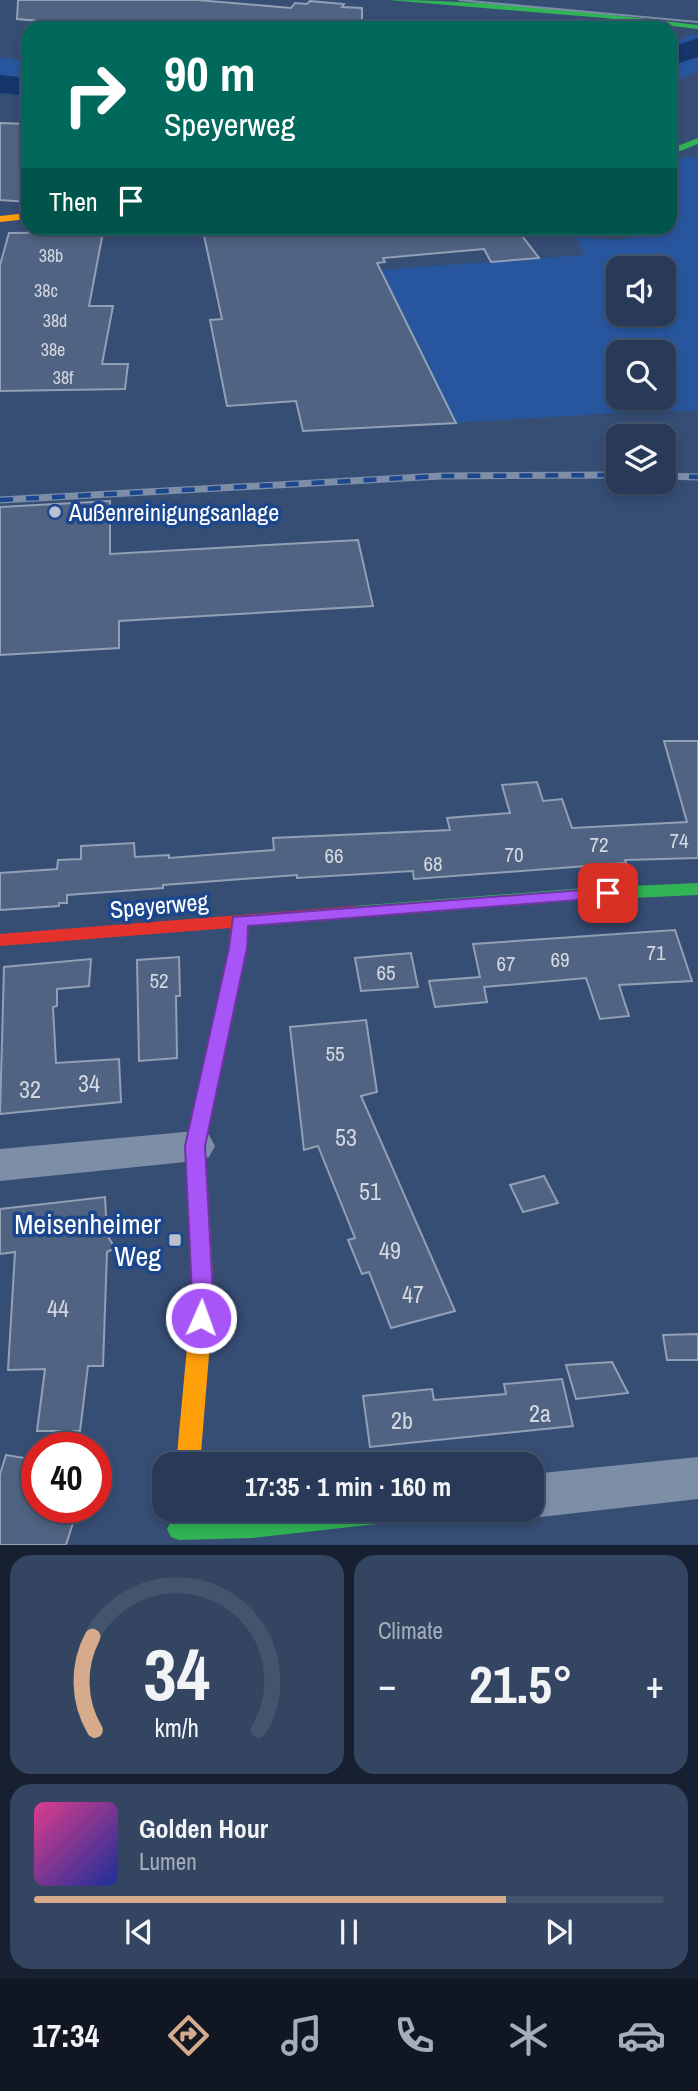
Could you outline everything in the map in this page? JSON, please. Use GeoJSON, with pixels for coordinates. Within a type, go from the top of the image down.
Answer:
{"type":"FeatureCollection","features":[{"type":"Feature","properties":{"kind":"street"},"geometry":{"type":"LineString","coordinates":[[392,0],[634,21]]}},
{"type":"Feature","properties":{"kind":"street"},"geometry":{"type":"LineString","coordinates":[[484,7],[533,7],[551,4],[551,0],[698,13]]}},
{"type":"Feature","properties":{"kind":"street"},"geometry":{"type":"LineString","coordinates":[[677,25],[698,27]]}},
{"type":"Feature","properties":{"kind":"street"},"geometry":{"type":"LineString","coordinates":[[677,149],[698,141]]}},
{"type":"Feature","properties":{"kind":"street"},"geometry":{"type":"LineString","coordinates":[[0,219],[21,217]]}},
{"type":"Feature","properties":{"kind":"street","name":"Speyerweg"},"geometry":{"type":"LineString","coordinates":[[0,940],[585,894],[698,889]]}},
{"type":"Feature","properties":{"kind":"street"},"geometry":{"type":"LineString","coordinates":[[189,1452],[202,1294],[195,1146],[238,948],[239,921]]}},
{"type":"Feature","properties":{"kind":"street"},"geometry":{"type":"LineString","coordinates":[[0,1165],[195,1146]]}},
{"type":"Feature","properties":{"kind":"street"},"geometry":{"type":"LineString","coordinates":[[544,1495],[698,1478]]}},
{"type":"Feature","properties":{"kind":"street"},"geometry":{"type":"LineString","coordinates":[[178,1528],[252,1527],[297,1522]]}},
{"type":"Feature","properties":{"kind":"shaded area"},"geometry":{"type":"Polygon","coordinates":[[[693,34],[698,35],[698,70],[677,81],[677,41],[693,34]]]}},
{"type":"Feature","properties":{"kind":"shaded area"},"geometry":{"type":"Polygon","coordinates":[[[0,57],[21,60],[21,96],[0,93],[0,57]]]}},
{"type":"Feature","properties":{"kind":"shaded area"},"geometry":{"type":"Polygon","coordinates":[[[698,157],[698,411],[633,412],[455,423],[378,270],[584,255],[577,237],[619,240],[634,237],[631,235],[677,235],[677,159],[698,157]]]}},
{"type":"Feature","properties":{"kind":"building"},"geometry":{"type":"Polygon","coordinates":[[[18,0],[197,0],[291,8],[295,3],[307,4],[310,1],[362,8],[362,21],[17,19],[18,0]]]}},
{"type":"Feature","properties":{"kind":"building"},"geometry":{"type":"Polygon","coordinates":[[[0,123],[21,124],[21,202],[0,200],[0,123]]]}},
{"type":"Feature","properties":{"kind":"building"},"geometry":{"type":"Polygon","coordinates":[[[9,233],[102,235],[89,306],[113,306],[102,364],[128,364],[125,389],[0,391],[0,265],[9,233]]]}},
{"type":"Feature","properties":{"kind":"building"},"geometry":{"type":"Polygon","coordinates":[[[204,235],[521,235],[539,258],[491,262],[484,249],[383,258],[385,262],[377,263],[456,423],[303,431],[296,401],[227,406],[210,320],[222,319],[204,235]]]}},
{"type":"Feature","properties":{"kind":"building"},"geometry":{"type":"Polygon","coordinates":[[[110,501],[110,554],[358,540],[373,606],[119,621],[119,648],[0,655],[0,507],[110,501]]]}},
{"type":"Feature","properties":{"kind":"building"},"geometry":{"type":"Polygon","coordinates":[[[664,741],[698,741],[698,858],[625,860],[626,863],[414,879],[413,871],[297,878],[297,875],[67,895],[67,903],[59,903],[59,906],[0,910],[0,873],[57,869],[58,860],[81,859],[81,846],[134,843],[135,857],[169,855],[169,858],[274,850],[273,838],[450,830],[447,818],[510,813],[502,785],[537,782],[543,801],[562,799],[572,828],[687,822],[664,741]]]}},
{"type":"Feature","properties":{"kind":"building"},"geometry":{"type":"Polygon","coordinates":[[[675,930],[692,981],[619,985],[629,1016],[600,1019],[586,978],[484,987],[487,1002],[435,1007],[429,981],[480,977],[473,944],[675,930]]]}},
{"type":"Feature","properties":{"kind":"building"},"geometry":{"type":"Polygon","coordinates":[[[411,953],[418,987],[361,991],[355,958],[411,953]]]}},
{"type":"Feature","properties":{"kind":"building"},"geometry":{"type":"Polygon","coordinates":[[[179,957],[180,996],[176,996],[177,1058],[139,1061],[137,960],[179,957]]]}},
{"type":"Feature","properties":{"kind":"building"},"geometry":{"type":"Polygon","coordinates":[[[91,959],[89,986],[57,989],[57,1006],[53,1007],[56,1063],[119,1059],[121,1102],[0,1114],[4,967],[91,959]]]}},
{"type":"Feature","properties":{"kind":"building"},"geometry":{"type":"Polygon","coordinates":[[[366,1020],[377,1092],[361,1096],[455,1311],[391,1328],[369,1272],[362,1274],[348,1240],[355,1238],[318,1146],[304,1150],[290,1027],[366,1020]]]}},
{"type":"Feature","properties":{"kind":"building"},"geometry":{"type":"Polygon","coordinates":[[[544,1176],[558,1203],[523,1212],[510,1185],[544,1176]]]}},
{"type":"Feature","properties":{"kind":"building"},"geometry":{"type":"Polygon","coordinates":[[[105,1197],[107,1235],[115,1248],[107,1252],[103,1366],[88,1366],[80,1431],[37,1431],[45,1369],[8,1370],[15,1252],[0,1254],[0,1209],[105,1197]]]}},
{"type":"Feature","properties":{"kind":"building"},"geometry":{"type":"Polygon","coordinates":[[[698,1334],[698,1360],[667,1360],[663,1335],[698,1334]]]}},
{"type":"Feature","properties":{"kind":"building"},"geometry":{"type":"Polygon","coordinates":[[[612,1362],[628,1393],[576,1399],[566,1365],[612,1362]]]}},
{"type":"Feature","properties":{"kind":"building"},"geometry":{"type":"Polygon","coordinates":[[[562,1379],[573,1426],[370,1447],[363,1396],[432,1389],[434,1400],[506,1394],[504,1384],[562,1379]]]}},
{"type":"Feature","properties":{"kind":"building"},"geometry":{"type":"Polygon","coordinates":[[[6,1455],[21,1457],[21,1523],[73,1523],[66,1545],[0,1545],[0,1474],[6,1455]]]}},
{"type":"Feature","properties":{"kind":"waterway"},"geometry":{"type":"LineString","coordinates":[[677,54],[698,47]]}},
{"type":"Feature","properties":{"kind":"waterway"},"geometry":{"type":"LineString","coordinates":[[0,84],[21,86]]}},
{"type":"Feature","properties":{"kind":"tram line"},"geometry":{"type":"LineString","coordinates":[[459,0],[698,22]]}},
{"type":"Feature","properties":{"kind":"railway"},"geometry":{"type":"LineString","coordinates":[[0,500],[441,476],[606,475]]}},
{"type":"Feature","properties":{"kind":"railway"},"geometry":{"type":"LineString","coordinates":[[676,476],[698,477]]}},
{"type":"Feature","properties":{"kind":"traffic: fast"},"geometry":{"type":"LineString","coordinates":[[392,0],[647,21]]}},
{"type":"Feature","properties":{"kind":"traffic: fast"},"geometry":{"type":"LineString","coordinates":[[677,25],[698,27]]}},
{"type":"Feature","properties":{"kind":"traffic: fast"},"geometry":{"type":"LineString","coordinates":[[677,149],[698,141]]}},
{"type":"Feature","properties":{"kind":"traffic: fast"},"geometry":{"type":"LineString","coordinates":[[354,912],[585,894],[698,889]]}},
{"type":"Feature","properties":{"kind":"traffic: fast"},"geometry":{"type":"LineString","coordinates":[[179,1529],[252,1527],[297,1522]]}},
{"type":"Feature","properties":{"kind":"traffic: slow"},"geometry":{"type":"LineString","coordinates":[[0,219],[21,217]]}},
{"type":"Feature","properties":{"kind":"traffic: slow"},"geometry":{"type":"LineString","coordinates":[[189,1452],[203,1294],[195,1146],[215,1056]]}},
{"type":"Feature","properties":{"kind":"traffic: jam"},"geometry":{"type":"LineString","coordinates":[[0,940],[354,912]]}},
{"type":"Feature","properties":{"kind":"traffic: jam"},"geometry":{"type":"LineString","coordinates":[[215,1056],[238,949],[239,921]]}},
{"type":"Feature","properties":{"kind":"place","name":"Außenreinigungsanlage"},"geometry":{"type":"Point","coordinates":[55,512]}},
{"type":"Feature","properties":{"kind":"place","name":"Meisenheimer Weg"},"geometry":{"type":"Point","coordinates":[175,1240]}},
{"type":"Feature","properties":{"kind":"route"},"geometry":{"type":"LineString","coordinates":[[201,1318],[195,1146],[238,948],[239,921],[608,893]]}}]}
